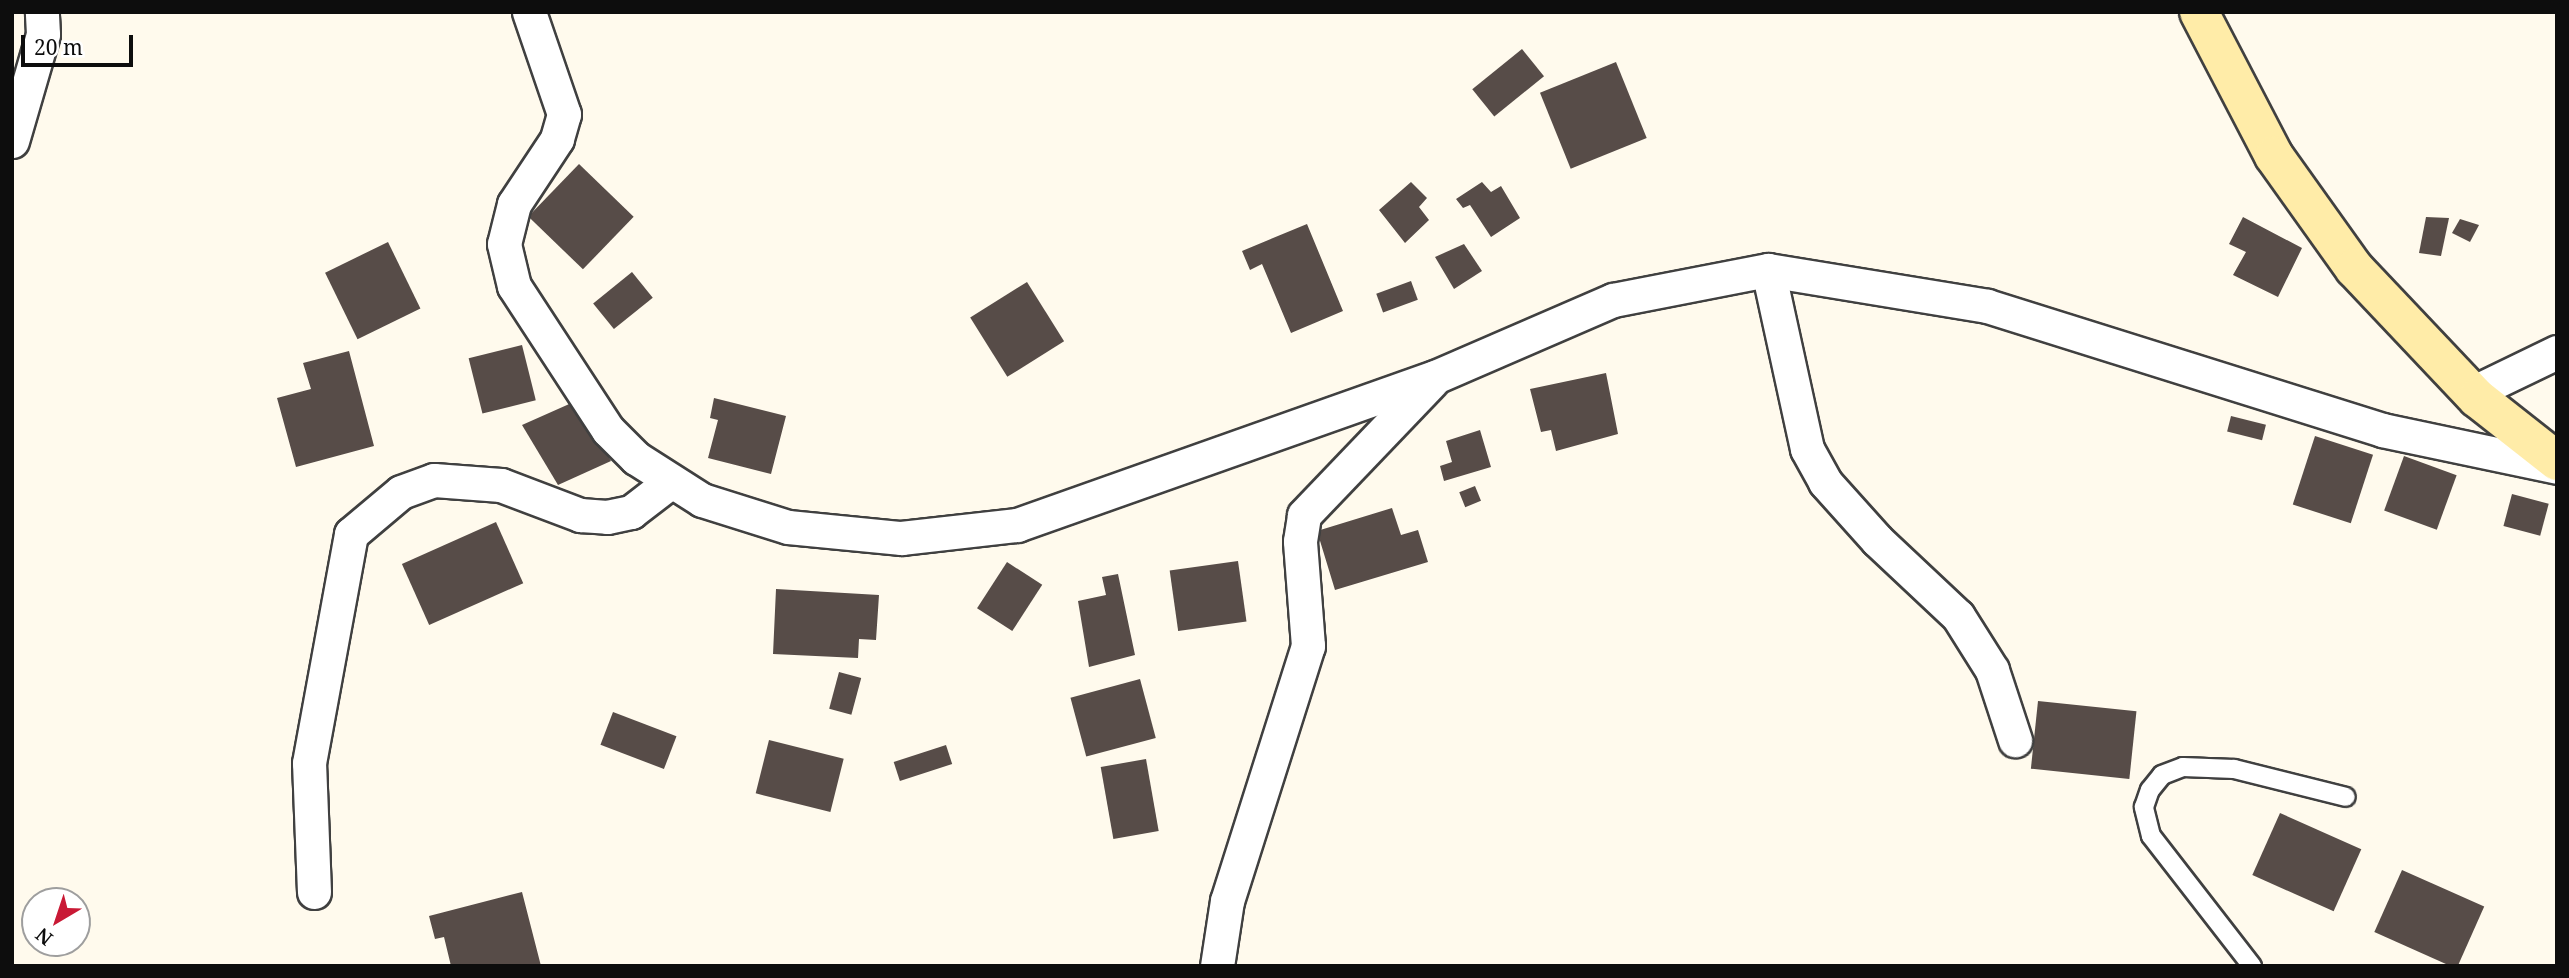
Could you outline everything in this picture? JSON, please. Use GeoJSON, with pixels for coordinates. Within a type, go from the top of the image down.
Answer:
{"type":"FeatureCollection","features":[{"type":"Feature","properties":{"kind":"street"},"geometry":{"type":"LineString","coordinates":[[12,141],[43,34],[43,12]]}},
{"type":"Feature","properties":{"kind":"street"},"geometry":{"type":"LineString","coordinates":[[529,12],[564,114],[557,139],[514,204],[503,244],[514,286],[608,430],[670,482],[702,500],[788,527],[901,538],[958,536],[1082,507],[1435,377],[1613,300],[1768,270],[1987,306],[2382,430],[2557,467]]}},
{"type":"Feature","properties":{"kind":"street"},"geometry":{"type":"LineString","coordinates":[[2199,12],[2274,156],[2354,268],[2472,393],[2557,461]]}},
{"type":"Feature","properties":{"kind":"street"},"geometry":{"type":"LineString","coordinates":[[1768,270],[1807,449],[1825,482],[1869,530],[1958,616],[1992,670],[2015,740]]}},
{"type":"Feature","properties":{"kind":"street"},"geometry":{"type":"LineString","coordinates":[[2472,393],[2557,352]]}},
{"type":"Feature","properties":{"kind":"street"},"geometry":{"type":"LineString","coordinates":[[1217,966],[1227,901],[1308,646],[1300,541],[1304,516],[1435,377]]}},
{"type":"Feature","properties":{"kind":"street"},"geometry":{"type":"LineString","coordinates":[[314,892],[309,763],[351,534],[401,492],[434,480],[501,485],[580,515],[607,517],[631,512],[670,482]]}},
{"type":"Feature","properties":{"kind":"lane"},"geometry":{"type":"LineString","coordinates":[[2252,966],[2151,836],[2144,807],[2150,790],[2162,775],[2183,767],[2208,768],[2346,797]]}},
{"type":"Feature","properties":{"kind":"building"},"geometry":{"type":"Polygon","coordinates":[[[1522,49],[1544,76],[1494,116],[1472,89],[1522,49]]]}},
{"type":"Feature","properties":{"kind":"building"},"geometry":{"type":"Polygon","coordinates":[[[1616,62],[1647,138],[1571,169],[1540,93],[1616,62]]]}},
{"type":"Feature","properties":{"kind":"building"},"geometry":{"type":"Polygon","coordinates":[[[579,164],[634,217],[583,269],[528,217],[579,164]]]}},
{"type":"Feature","properties":{"kind":"building"},"geometry":{"type":"Polygon","coordinates":[[[1411,182],[1427,198],[1419,207],[1429,220],[1405,243],[1379,210],[1411,182]]]}},
{"type":"Feature","properties":{"kind":"building"},"geometry":{"type":"Polygon","coordinates":[[[1482,182],[1491,192],[1501,186],[1520,218],[1491,237],[1470,205],[1463,208],[1456,199],[1482,182]]]}},
{"type":"Feature","properties":{"kind":"building"},"geometry":{"type":"Polygon","coordinates":[[[2243,217],[2302,248],[2278,297],[2233,275],[2246,252],[2229,244],[2243,217]]]}},
{"type":"Feature","properties":{"kind":"building"},"geometry":{"type":"Polygon","coordinates":[[[2426,217],[2449,218],[2441,256],[2419,253],[2426,217]]]}},
{"type":"Feature","properties":{"kind":"building"},"geometry":{"type":"Polygon","coordinates":[[[2460,219],[2479,225],[2470,242],[2452,233],[2460,219]]]}},
{"type":"Feature","properties":{"kind":"building"},"geometry":{"type":"Polygon","coordinates":[[[1307,224],[1343,311],[1291,333],[1262,264],[1250,270],[1242,251],[1307,224]]]}},
{"type":"Feature","properties":{"kind":"building"},"geometry":{"type":"Polygon","coordinates":[[[388,242],[420,309],[358,339],[325,273],[388,242]]]}},
{"type":"Feature","properties":{"kind":"building"},"geometry":{"type":"Polygon","coordinates":[[[1464,244],[1482,271],[1454,289],[1435,257],[1464,244]]]}},
{"type":"Feature","properties":{"kind":"building"},"geometry":{"type":"Polygon","coordinates":[[[632,272],[653,298],[614,329],[593,303],[632,272]]]}},
{"type":"Feature","properties":{"kind":"building"},"geometry":{"type":"Polygon","coordinates":[[[1411,281],[1418,300],[1383,312],[1376,294],[1411,281]]]}},
{"type":"Feature","properties":{"kind":"building"},"geometry":{"type":"Polygon","coordinates":[[[1027,282],[1064,341],[1007,377],[970,318],[1027,282]]]}},
{"type":"Feature","properties":{"kind":"building"},"geometry":{"type":"Polygon","coordinates":[[[522,345],[536,400],[482,414],[469,358],[522,345]]]}},
{"type":"Feature","properties":{"kind":"building"},"geometry":{"type":"Polygon","coordinates":[[[349,351],[374,446],[296,467],[277,398],[311,389],[303,363],[349,351]]]}},
{"type":"Feature","properties":{"kind":"building"},"geometry":{"type":"Polygon","coordinates":[[[1606,373],[1618,434],[1556,451],[1551,430],[1541,432],[1530,389],[1606,373]]]}},
{"type":"Feature","properties":{"kind":"building"},"geometry":{"type":"Polygon","coordinates":[[[714,398],[786,416],[771,474],[708,458],[718,420],[710,418],[714,398]]]}},
{"type":"Feature","properties":{"kind":"building"},"geometry":{"type":"Polygon","coordinates":[[[576,401],[611,461],[558,485],[522,425],[576,401]]]}},
{"type":"Feature","properties":{"kind":"building"},"geometry":{"type":"Polygon","coordinates":[[[2231,416],[2266,425],[2262,440],[2227,432],[2231,416]]]}},
{"type":"Feature","properties":{"kind":"building"},"geometry":{"type":"Polygon","coordinates":[[[1480,430],[1491,467],[1444,481],[1440,466],[1452,462],[1446,441],[1480,430]]]}},
{"type":"Feature","properties":{"kind":"building"},"geometry":{"type":"Polygon","coordinates":[[[2315,436],[2373,455],[2351,523],[2293,504],[2315,436]]]}},
{"type":"Feature","properties":{"kind":"building"},"geometry":{"type":"Polygon","coordinates":[[[2404,456],[2457,475],[2437,530],[2384,511],[2404,456]]]}},
{"type":"Feature","properties":{"kind":"building"},"geometry":{"type":"Polygon","coordinates":[[[1475,486],[1481,501],[1465,507],[1459,492],[1475,486]]]}},
{"type":"Feature","properties":{"kind":"building"},"geometry":{"type":"Polygon","coordinates":[[[2512,494],[2549,504],[2540,536],[2503,526],[2512,494]]]}},
{"type":"Feature","properties":{"kind":"building"},"geometry":{"type":"Polygon","coordinates":[[[1392,508],[1401,535],[1418,530],[1428,562],[1335,590],[1317,531],[1392,508]]]}},
{"type":"Feature","properties":{"kind":"building"},"geometry":{"type":"Polygon","coordinates":[[[496,522],[523,583],[429,625],[402,564],[496,522]]]}},
{"type":"Feature","properties":{"kind":"building"},"geometry":{"type":"Polygon","coordinates":[[[1238,561],[1246,621],[1178,631],[1170,571],[1238,561]]]}},
{"type":"Feature","properties":{"kind":"building"},"geometry":{"type":"Polygon","coordinates":[[[1007,562],[1042,585],[1012,631],[977,608],[1007,562]]]}},
{"type":"Feature","properties":{"kind":"building"},"geometry":{"type":"Polygon","coordinates":[[[1118,574],[1135,655],[1089,667],[1078,601],[1106,595],[1102,577],[1118,574]]]}},
{"type":"Feature","properties":{"kind":"building"},"geometry":{"type":"Polygon","coordinates":[[[776,589],[879,595],[876,640],[859,639],[858,658],[773,654],[776,589]]]}},
{"type":"Feature","properties":{"kind":"building"},"geometry":{"type":"Polygon","coordinates":[[[839,672],[861,678],[851,715],[829,709],[839,672]]]}},
{"type":"Feature","properties":{"kind":"building"},"geometry":{"type":"Polygon","coordinates":[[[1140,679],[1156,738],[1086,757],[1070,698],[1140,679]]]}},
{"type":"Feature","properties":{"kind":"building"},"geometry":{"type":"Polygon","coordinates":[[[2038,701],[2136,711],[2129,779],[2031,769],[2038,701]]]}},
{"type":"Feature","properties":{"kind":"building"},"geometry":{"type":"Polygon","coordinates":[[[613,712],[676,736],[664,769],[600,745],[613,712]]]}},
{"type":"Feature","properties":{"kind":"building"},"geometry":{"type":"Polygon","coordinates":[[[769,740],[844,759],[830,812],[756,793],[769,740]]]}},
{"type":"Feature","properties":{"kind":"building"},"geometry":{"type":"Polygon","coordinates":[[[946,745],[952,764],[900,781],[894,762],[946,745]]]}},
{"type":"Feature","properties":{"kind":"building"},"geometry":{"type":"Polygon","coordinates":[[[1146,759],[1159,831],[1113,839],[1101,767],[1146,759]]]}},
{"type":"Feature","properties":{"kind":"building"},"geometry":{"type":"Polygon","coordinates":[[[2280,813],[2361,849],[2334,911],[2252,875],[2280,813]]]}},
{"type":"Feature","properties":{"kind":"building"},"geometry":{"type":"Polygon","coordinates":[[[2402,870],[2484,907],[2458,966],[2450,966],[2374,932],[2402,870]]]}},
{"type":"Feature","properties":{"kind":"building"},"geometry":{"type":"Polygon","coordinates":[[[522,892],[541,966],[451,966],[444,937],[435,939],[429,916],[522,892]]]}}]}
